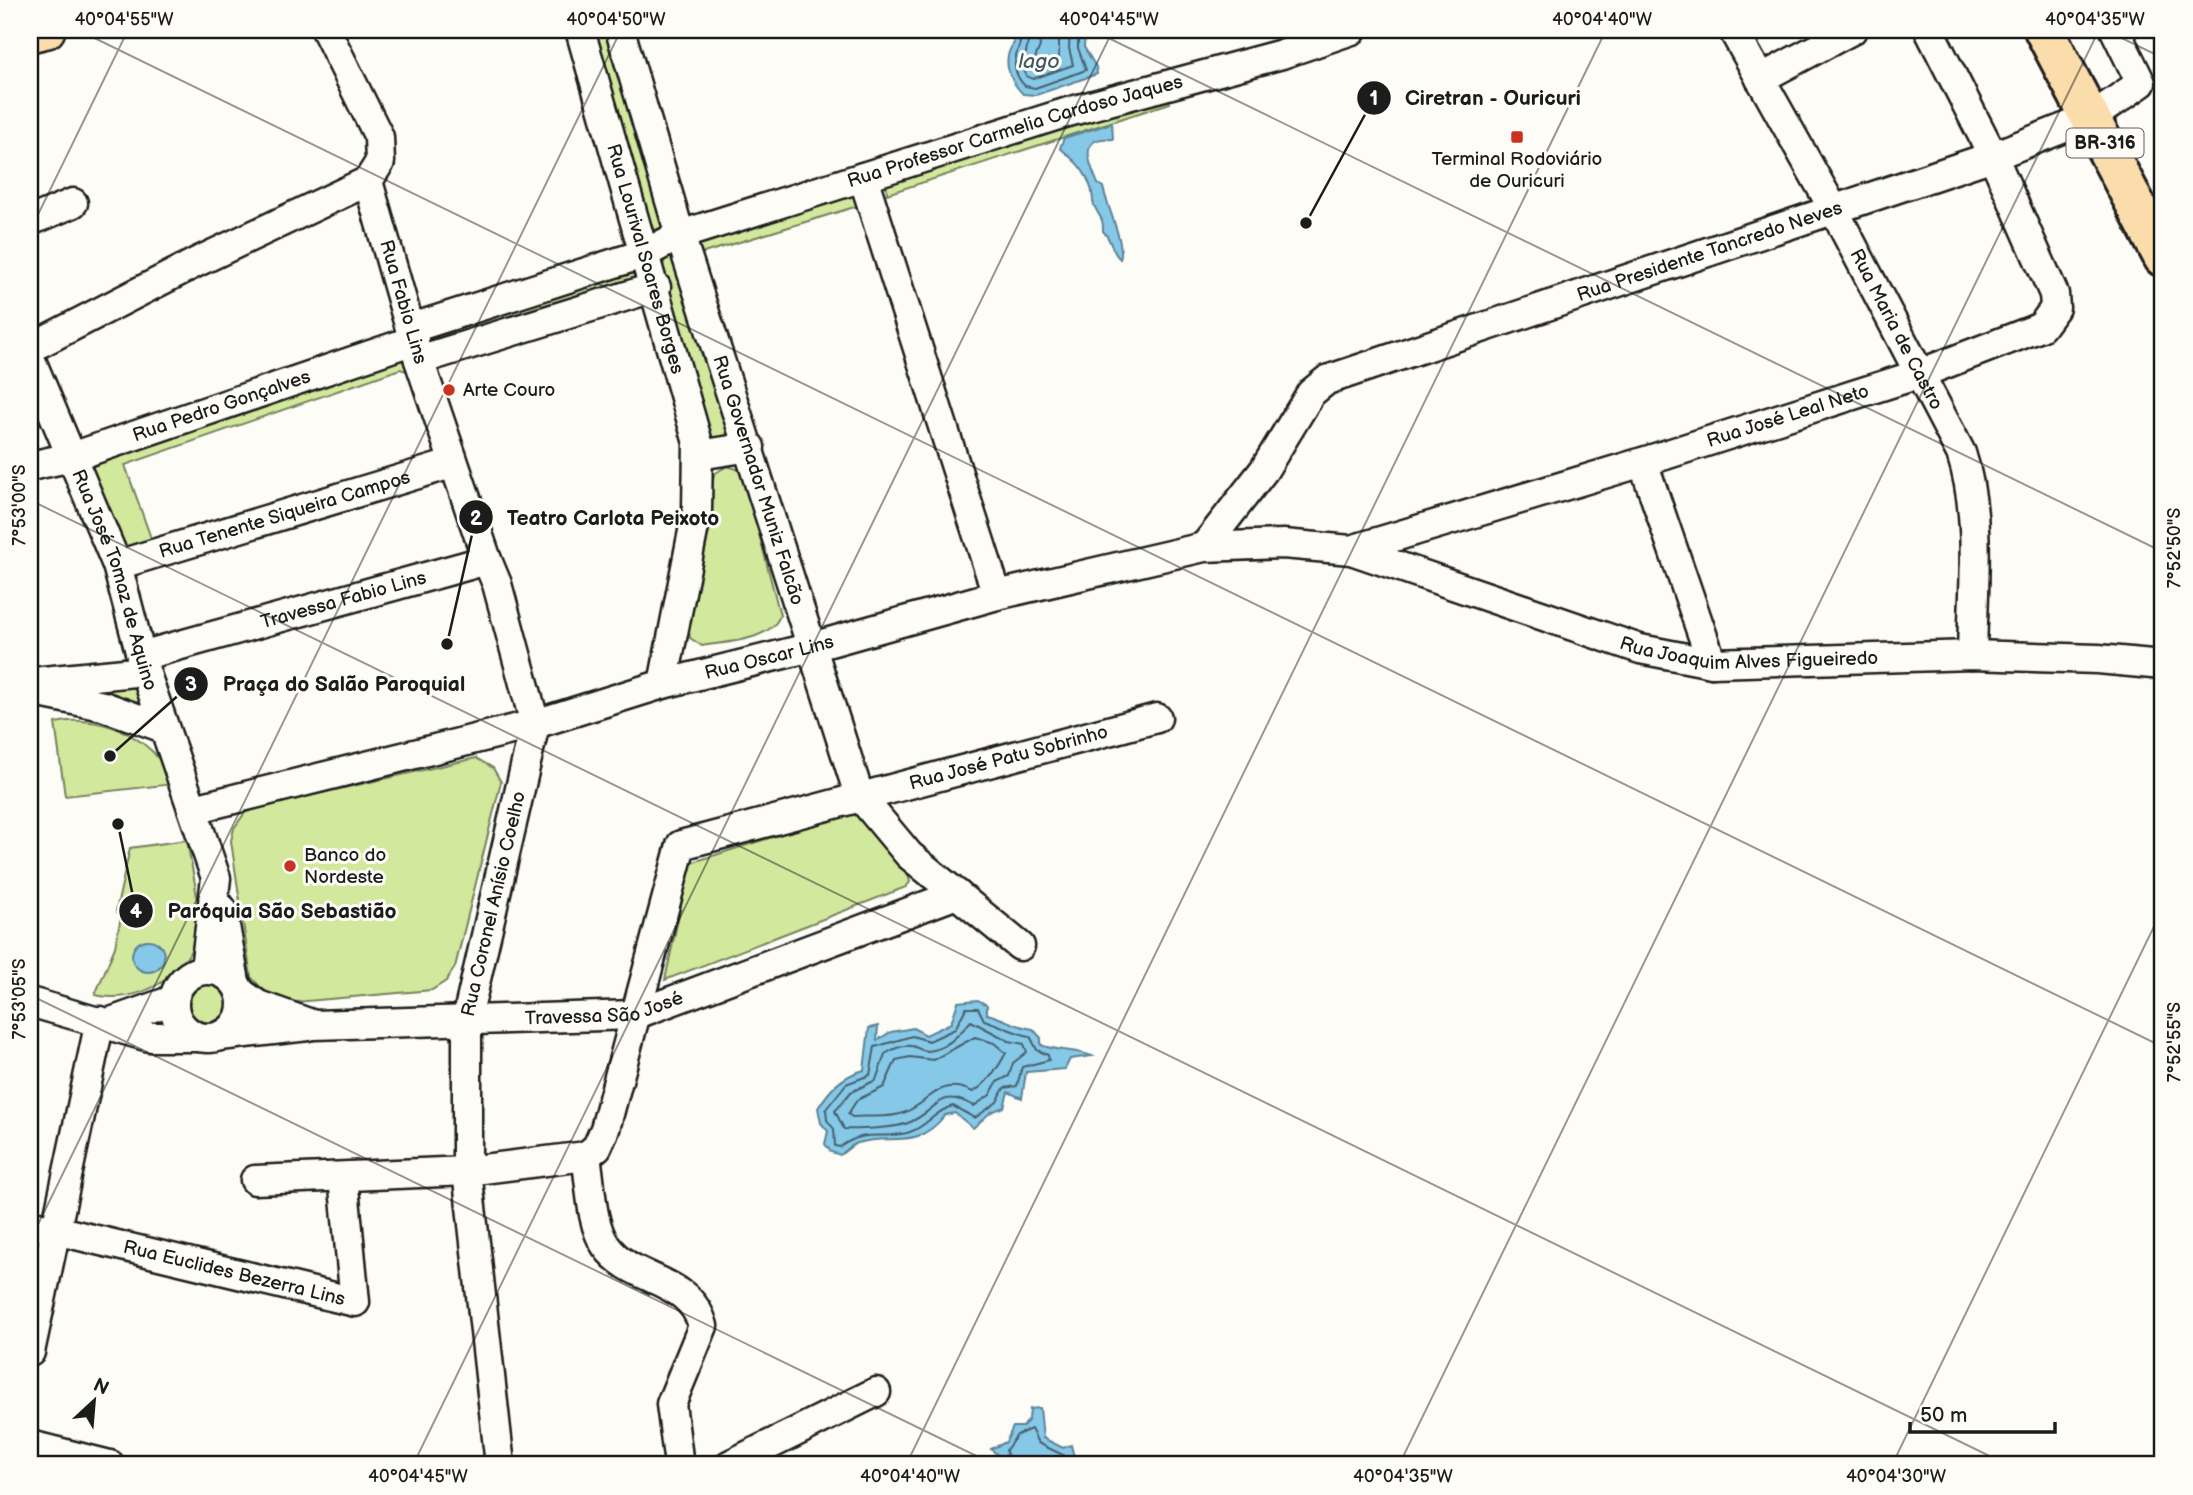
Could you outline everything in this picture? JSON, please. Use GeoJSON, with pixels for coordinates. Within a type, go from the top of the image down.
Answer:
{"type":"FeatureCollection","features":[{"type":"Feature","properties":{"kind":"highway","name":"BR-316"},"geometry":{"type":"LineString","coordinates":[[2044,30],[2092,117],[2163,257]]}},
{"type":"Feature","properties":{"kind":"main road"},"geometry":{"type":"LineString","coordinates":[[30,34],[47,30]]}},
{"type":"Feature","properties":{"kind":"street"},"geometry":{"type":"LineString","coordinates":[[30,348],[199,261],[368,181],[379,168],[379,137],[326,30]]}},
{"type":"Feature","properties":{"kind":"street","name":"Rua Professor Carmelia Cardoso Jaques"},"geometry":{"type":"LineString","coordinates":[[680,235],[1068,112],[1282,54],[1352,30]]}},
{"type":"Feature","properties":{"kind":"street","name":"Rua Maria de Castro"},"geometry":{"type":"LineString","coordinates":[[1733,30],[1834,210],[1965,463],[1974,567],[1972,655]]}},
{"type":"Feature","properties":{"kind":"street"},"geometry":{"type":"LineString","coordinates":[[1760,79],[1852,30]]}},
{"type":"Feature","properties":{"kind":"street"},"geometry":{"type":"LineString","coordinates":[[1929,30],[1993,156]]}},
{"type":"Feature","properties":{"kind":"street"},"geometry":{"type":"LineString","coordinates":[[2115,30],[2152,78]]}},
{"type":"Feature","properties":{"kind":"street"},"geometry":{"type":"LineString","coordinates":[[581,34],[620,31]]}},
{"type":"Feature","properties":{"kind":"street","name":"Rua Governador Muniz Falcão"},"geometry":{"type":"LineString","coordinates":[[620,31],[680,235],[750,447],[859,795],[909,855],[1020,947]]}},
{"type":"Feature","properties":{"kind":"street","name":"Rua Lourival Soares Borges"},"geometry":{"type":"LineString","coordinates":[[581,34],[656,287],[692,416],[699,455],[700,490],[663,684]]}},
{"type":"Feature","properties":{"kind":"street","name":"Rua Presidente Tancredo Neves"},"geometry":{"type":"LineString","coordinates":[[1204,547],[1264,470],[1311,393],[1327,380],[1993,156],[2092,117],[2152,78]]}},
{"type":"Feature","properties":{"kind":"street","name":"Rua José Leal Neto"},"geometry":{"type":"LineString","coordinates":[[1351,550],[1643,462],[1919,374],[2041,327],[2055,308],[2054,294],[1993,156]]}},
{"type":"Feature","properties":{"kind":"street"},"geometry":{"type":"LineString","coordinates":[[863,177],[997,595]]}},
{"type":"Feature","properties":{"kind":"street","name":"Rua Fabio Lins"},"geometry":{"type":"LineString","coordinates":[[368,181],[452,464]]}},
{"type":"Feature","properties":{"kind":"street"},"geometry":{"type":"LineString","coordinates":[[30,221],[73,203]]}},
{"type":"Feature","properties":{"kind":"street","name":"Rua Pedro Gonçalves"},"geometry":{"type":"LineString","coordinates":[[30,466],[72,457],[415,343],[646,253],[680,235]]}},
{"type":"Feature","properties":{"kind":"street"},"geometry":{"type":"LineString","coordinates":[[415,343],[656,287]]}},
{"type":"Feature","properties":{"kind":"street","name":"Rua José Tomaz de Aquino"},"geometry":{"type":"LineString","coordinates":[[30,358],[117,565],[143,663],[216,878],[205,969]]}},
{"type":"Feature","properties":{"kind":"street"},"geometry":{"type":"LineString","coordinates":[[699,455],[750,447]]}},
{"type":"Feature","properties":{"kind":"street"},"geometry":{"type":"LineString","coordinates":[[1643,462],[1712,663]]}},
{"type":"Feature","properties":{"kind":"street"},"geometry":{"type":"LineString","coordinates":[[452,464],[497,584],[535,724]]}},
{"type":"Feature","properties":{"kind":"street","name":"Rua Tenente Siqueira Campos"},"geometry":{"type":"LineString","coordinates":[[117,565],[452,464]]}},
{"type":"Feature","properties":{"kind":"street","name":"Rua Oscar Lins"},"geometry":{"type":"LineString","coordinates":[[194,809],[535,724],[663,684],[811,647],[997,595],[1204,547],[1283,544],[1351,550]]}},
{"type":"Feature","properties":{"kind":"street","name":"Rua Joaquim Alves Figueiredo"},"geometry":{"type":"LineString","coordinates":[[1351,550],[1640,649],[1712,663],[1972,655],[2098,659],[2163,665]]}},
{"type":"Feature","properties":{"kind":"street","name":"Travessa Fabio Lins"},"geometry":{"type":"LineString","coordinates":[[30,683],[143,663],[486,560]]}},
{"type":"Feature","properties":{"kind":"street"},"geometry":{"type":"LineString","coordinates":[[30,691],[103,706],[164,729]]}},
{"type":"Feature","properties":{"kind":"street","name":"Rua José Patu Sobrinho"},"geometry":{"type":"LineString","coordinates":[[634,1015],[681,845],[859,795],[1157,718]]}},
{"type":"Feature","properties":{"kind":"street","name":"Rua Coronel Anísio Coelho"},"geometry":{"type":"LineString","coordinates":[[500,1465],[467,1171],[467,1018],[535,724]]}},
{"type":"Feature","properties":{"kind":"street"},"geometry":{"type":"LineString","coordinates":[[216,878],[237,987],[241,1013],[229,1031],[209,1036],[179,1023],[173,1000],[184,979],[205,969],[216,970],[237,987]]}},
{"type":"Feature","properties":{"kind":"street","name":"Travessa São José"},"geometry":{"type":"LineString","coordinates":[[237,987],[258,1005],[314,1025],[467,1018],[634,1015],[957,894]]}},
{"type":"Feature","properties":{"kind":"street"},"geometry":{"type":"LineString","coordinates":[[104,1022],[173,1000]]}},
{"type":"Feature","properties":{"kind":"street"},"geometry":{"type":"LineString","coordinates":[[30,1002],[149,1037],[209,1036],[314,1025]]}},
{"type":"Feature","properties":{"kind":"street"},"geometry":{"type":"LineString","coordinates":[[255,1180],[467,1171],[586,1156],[597,1147],[605,1129],[634,1015]]}},
{"type":"Feature","properties":{"kind":"street"},"geometry":{"type":"LineString","coordinates":[[30,1352],[43,1227],[104,1022]]}},
{"type":"Feature","properties":{"kind":"street"},"geometry":{"type":"LineString","coordinates":[[586,1156],[604,1244],[625,1262],[689,1298],[700,1314],[703,1326],[671,1404],[679,1465]]}},
{"type":"Feature","properties":{"kind":"street","name":"Rua Euclides Bezerra Lins"},"geometry":{"type":"LineString","coordinates":[[43,1227],[355,1302],[343,1177]]}},
{"type":"Feature","properties":{"kind":"street"},"geometry":{"type":"LineString","coordinates":[[729,1465],[876,1392]]}},
{"type":"Feature","properties":{"kind":"street"},"geometry":{"type":"LineString","coordinates":[[30,1445],[110,1465]]}},
{"type":"Feature","properties":{"kind":"green space"},"geometry":{"type":"Polygon","coordinates":[[[589,30],[610,30],[667,226],[648,232],[589,30]]]}},
{"type":"Feature","properties":{"kind":"green space"},"geometry":{"type":"Polygon","coordinates":[[[1168,91],[1170,103],[887,194],[886,182],[1168,91]]]}},
{"type":"Feature","properties":{"kind":"green space"},"geometry":{"type":"Polygon","coordinates":[[[857,188],[861,205],[697,255],[692,238],[857,188]]]}},
{"type":"Feature","properties":{"kind":"green space"},"geometry":{"type":"Polygon","coordinates":[[[673,252],[733,430],[729,437],[714,441],[709,436],[662,269],[666,256],[673,252]]]}},
{"type":"Feature","properties":{"kind":"green space"},"geometry":{"type":"Polygon","coordinates":[[[634,264],[644,276],[427,348],[424,333],[634,264]]]}},
{"type":"Feature","properties":{"kind":"green space"},"geometry":{"type":"Polygon","coordinates":[[[407,349],[416,374],[400,369],[125,465],[152,541],[122,551],[86,457],[407,349]]]}},
{"type":"Feature","properties":{"kind":"green space"},"geometry":{"type":"Polygon","coordinates":[[[727,466],[737,469],[744,476],[780,615],[775,624],[758,635],[702,646],[690,638],[689,631],[714,474],[727,466]]]}},
{"type":"Feature","properties":{"kind":"green space"},"geometry":{"type":"Polygon","coordinates":[[[134,680],[146,709],[79,684],[134,680]]]}},
{"type":"Feature","properties":{"kind":"green space"},"geometry":{"type":"Polygon","coordinates":[[[67,721],[101,724],[131,736],[156,756],[174,784],[65,796],[55,723],[67,721]]]}},
{"type":"Feature","properties":{"kind":"green space"},"geometry":{"type":"Polygon","coordinates":[[[476,758],[493,768],[501,782],[455,967],[446,981],[432,990],[284,1003],[264,991],[251,977],[231,841],[234,828],[247,810],[476,758]]]}},
{"type":"Feature","properties":{"kind":"green space"},"geometry":{"type":"Polygon","coordinates":[[[855,811],[907,871],[910,882],[906,887],[665,980],[690,863],[855,811]]]}},
{"type":"Feature","properties":{"kind":"green space"},"geometry":{"type":"Polygon","coordinates":[[[187,840],[198,910],[197,933],[192,949],[172,975],[158,984],[127,996],[95,995],[115,947],[121,916],[116,911],[130,848],[187,840]]]}},
{"type":"Feature","properties":{"kind":"green space"},"geometry":{"type":"Polygon","coordinates":[[[208,985],[221,991],[227,1004],[221,1017],[208,1023],[195,1017],[189,1004],[195,991],[208,985]]]}},
{"type":"Feature","properties":{"kind":"water","name":"lago"},"geometry":{"type":"Polygon","coordinates":[[[1009,30],[1085,30],[1084,47],[1096,67],[1097,74],[1036,95],[1023,94],[1008,70],[1008,56],[1014,43],[1009,30]]]}},
{"type":"Feature","properties":{"kind":"water"},"geometry":{"type":"Polygon","coordinates":[[[1112,123],[1113,139],[1094,141],[1090,146],[1089,158],[1098,184],[1103,187],[1118,235],[1120,259],[1103,231],[1102,220],[1094,205],[1086,175],[1060,148],[1064,138],[1112,123]]]}},
{"type":"Feature","properties":{"kind":"water"},"geometry":{"type":"Polygon","coordinates":[[[148,940],[159,945],[164,956],[159,967],[148,972],[137,967],[132,956],[137,945],[148,940]]]}},
{"type":"Feature","properties":{"kind":"water"},"geometry":{"type":"Polygon","coordinates":[[[978,1000],[987,1005],[987,1014],[1033,1029],[1041,1038],[1041,1045],[1092,1056],[1070,1059],[1065,1069],[1026,1072],[1022,1098],[1008,1092],[1004,1107],[991,1112],[973,1128],[955,1113],[945,1115],[935,1126],[914,1137],[870,1140],[851,1146],[840,1155],[831,1152],[825,1144],[828,1131],[821,1123],[818,1108],[837,1084],[864,1070],[869,1028],[878,1026],[877,1040],[891,1032],[913,1028],[926,1035],[951,1023],[958,1002],[978,1000]]]}},
{"type":"Feature","properties":{"kind":"water"},"geometry":{"type":"Polygon","coordinates":[[[1040,1408],[1043,1438],[1063,1448],[1071,1445],[1076,1465],[1002,1465],[1000,1457],[991,1449],[1006,1442],[1013,1427],[1023,1427],[1029,1419],[1030,1409],[1040,1408]]]}},
{"type":"Feature","properties":{"kind":"place","name":"Terminal Rodoviário de Ouricuri"},"geometry":{"type":"Point","coordinates":[1517,137]}},
{"type":"Feature","properties":{"kind":"place","name":"Ciretran - Ouricuri"},"geometry":{"type":"Point","coordinates":[1306,223]}},
{"type":"Feature","properties":{"kind":"place","name":"Arte Couro"},"geometry":{"type":"Point","coordinates":[449,390]}},
{"type":"Feature","properties":{"kind":"place","name":"Teatro Carlota Peixoto"},"geometry":{"type":"Point","coordinates":[447,644]}},
{"type":"Feature","properties":{"kind":"place","name":"Praça do Salão Paroquial"},"geometry":{"type":"Point","coordinates":[110,756]}},
{"type":"Feature","properties":{"kind":"place","name":"Paróquia São Sebastião"},"geometry":{"type":"Point","coordinates":[118,824]}},
{"type":"Feature","properties":{"kind":"place","name":"Banco do Nordeste"},"geometry":{"type":"Point","coordinates":[290,866]}}]}
